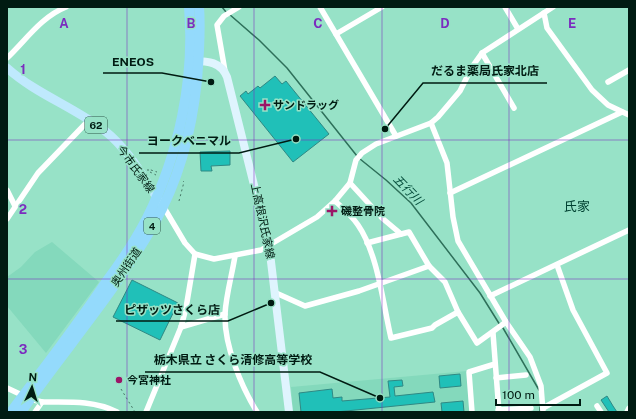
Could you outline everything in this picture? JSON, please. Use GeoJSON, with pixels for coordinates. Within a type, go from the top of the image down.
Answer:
{"type":"FeatureCollection","features":[{"type":"Feature","properties":{"kind":"highway","name":"奥州街道"},"geometry":{"type":"LineString","coordinates":[[11,412],[27,397],[132,259],[163,206],[179,166],[194,112],[194,61],[189,7]]}},
{"type":"Feature","properties":{"kind":"highway","name":"奥州街道"},"geometry":{"type":"LineString","coordinates":[[21,412],[27,397],[125,255],[147,219],[178,137],[200,35],[199,7]]}},
{"type":"Feature","properties":{"kind":"main road"},"geometry":{"type":"LineString","coordinates":[[194,61],[216,64],[225,72]]}},
{"type":"Feature","properties":{"kind":"main road","name":"今市氏家線"},"geometry":{"type":"LineString","coordinates":[[7,68],[28,85],[90,120],[106,132],[128,154],[163,206]]}},
{"type":"Feature","properties":{"kind":"main road","name":"上高根沢氏家線"},"geometry":{"type":"LineString","coordinates":[[225,72],[251,167],[269,245],[276,293],[289,412]]}},
{"type":"Feature","properties":{"kind":"street"},"geometry":{"type":"LineString","coordinates":[[7,58],[36,27],[53,12],[66,7]]}},
{"type":"Feature","properties":{"kind":"street"},"geometry":{"type":"LineString","coordinates":[[225,72],[217,25],[224,16],[239,7]]}},
{"type":"Feature","properties":{"kind":"street"},"geometry":{"type":"LineString","coordinates":[[320,7],[396,136]]}},
{"type":"Feature","properties":{"kind":"street"},"geometry":{"type":"LineString","coordinates":[[336,34],[382,7]]}},
{"type":"Feature","properties":{"kind":"street"},"geometry":{"type":"LineString","coordinates":[[505,7],[518,29]]}},
{"type":"Feature","properties":{"kind":"street"},"geometry":{"type":"LineString","coordinates":[[194,254],[214,259],[261,250],[317,217],[350,183],[356,160],[362,153],[376,144],[431,123],[449,106],[460,91],[477,58],[482,53],[553,7]]}},
{"type":"Feature","properties":{"kind":"street"},"geometry":{"type":"LineString","coordinates":[[544,13],[547,28],[592,90],[608,105],[629,115]]}},
{"type":"Feature","properties":{"kind":"street"},"geometry":{"type":"LineString","coordinates":[[482,53],[514,108]]}},
{"type":"Feature","properties":{"kind":"street"},"geometry":{"type":"LineString","coordinates":[[608,82],[629,70]]}},
{"type":"Feature","properties":{"kind":"street"},"geometry":{"type":"LineString","coordinates":[[450,193],[622,112]]}},
{"type":"Feature","properties":{"kind":"street"},"geometry":{"type":"LineString","coordinates":[[7,219],[38,173],[90,120]]}},
{"type":"Feature","properties":{"kind":"street"},"geometry":{"type":"LineString","coordinates":[[431,123],[447,163],[450,193],[458,241],[506,322],[530,357],[541,386],[543,410],[607,373],[573,310],[557,265]]}},
{"type":"Feature","properties":{"kind":"street"},"geometry":{"type":"LineString","coordinates":[[350,183],[382,218],[401,234]]}},
{"type":"Feature","properties":{"kind":"street"},"geometry":{"type":"LineString","coordinates":[[7,190],[15,206]]}},
{"type":"Feature","properties":{"kind":"street"},"geometry":{"type":"LineString","coordinates":[[334,201],[350,215],[359,226],[367,243],[391,338],[432,328],[458,312]]}},
{"type":"Feature","properties":{"kind":"street"},"geometry":{"type":"LineString","coordinates":[[146,412],[181,327],[186,308],[194,254],[163,206]]}},
{"type":"Feature","properties":{"kind":"street"},"geometry":{"type":"LineString","coordinates":[[490,296],[629,230]]}},
{"type":"Feature","properties":{"kind":"street"},"geometry":{"type":"LineString","coordinates":[[367,243],[409,232],[429,266],[445,282],[458,312],[478,343],[506,322]]}},
{"type":"Feature","properties":{"kind":"street"},"geometry":{"type":"LineString","coordinates":[[235,256],[225,314],[228,345],[250,400],[257,412]]}},
{"type":"Feature","properties":{"kind":"street"},"geometry":{"type":"LineString","coordinates":[[276,293],[305,306],[360,291],[378,283],[429,266]]}},
{"type":"Feature","properties":{"kind":"street"},"geometry":{"type":"LineString","coordinates":[[181,327],[225,314]]}},
{"type":"Feature","properties":{"kind":"street"},"geometry":{"type":"LineString","coordinates":[[492,332],[498,411],[531,408]]}},
{"type":"Feature","properties":{"kind":"street"},"geometry":{"type":"LineString","coordinates":[[472,412],[469,372],[495,364]]}},
{"type":"Feature","properties":{"kind":"street"},"geometry":{"type":"LineString","coordinates":[[496,378],[526,375]]}},
{"type":"Feature","properties":{"kind":"street"},"geometry":{"type":"LineString","coordinates":[[7,388],[42,402],[86,403],[98,405],[117,412]]}},
{"type":"Feature","properties":{"kind":"street"},"geometry":{"type":"LineString","coordinates":[[35,412],[42,402]]}},
{"type":"Feature","properties":{"kind":"street"},"geometry":{"type":"LineString","coordinates":[[597,406],[601,412]]}},
{"type":"Feature","properties":{"kind":"street"},"geometry":{"type":"LineString","coordinates":[[627,412],[629,408]]}},
{"type":"Feature","properties":{"kind":"path"},"geometry":{"type":"LineString","coordinates":[[157,175],[148,172],[148,169],[158,172]]}},
{"type":"Feature","properties":{"kind":"path"},"geometry":{"type":"LineString","coordinates":[[179,201],[184,182]]}},
{"type":"Feature","properties":{"kind":"path"},"geometry":{"type":"LineString","coordinates":[[122,389],[135,412]]}},
{"type":"Feature","properties":{"kind":"shaded area"},"geometry":{"type":"Polygon","coordinates":[[[52,242],[99,282],[46,353],[7,306],[7,277],[21,267],[35,252],[52,242]]]}},
{"type":"Feature","properties":{"kind":"shaded area"},"geometry":{"type":"Polygon","coordinates":[[[467,371],[470,412],[293,412],[291,387],[467,371]]]}},
{"type":"Feature","properties":{"kind":"building"},"geometry":{"type":"Polygon","coordinates":[[[275,76],[282,84],[286,81],[329,134],[293,162],[240,96],[246,91],[248,94],[258,86],[260,88],[275,76]]]}},
{"type":"Feature","properties":{"kind":"building"},"geometry":{"type":"Polygon","coordinates":[[[230,151],[230,165],[211,166],[212,171],[201,171],[200,152],[230,151]]]}},
{"type":"Feature","properties":{"kind":"building"},"geometry":{"type":"Polygon","coordinates":[[[132,280],[178,303],[160,340],[113,317],[132,280]]]}},
{"type":"Feature","properties":{"kind":"building"},"geometry":{"type":"Polygon","coordinates":[[[460,374],[461,386],[440,388],[439,376],[460,374]]]}},
{"type":"Feature","properties":{"kind":"building"},"geometry":{"type":"Polygon","coordinates":[[[402,380],[403,386],[394,387],[395,396],[433,392],[435,402],[336,412],[301,412],[299,393],[332,389],[333,398],[342,397],[342,401],[390,397],[388,381],[402,380]]]}},
{"type":"Feature","properties":{"kind":"building"},"geometry":{"type":"Polygon","coordinates":[[[607,396],[617,412],[609,412],[601,400],[607,396]]]}},
{"type":"Feature","properties":{"kind":"building"},"geometry":{"type":"Polygon","coordinates":[[[463,401],[464,412],[442,412],[441,403],[463,401]]]}},
{"type":"Feature","properties":{"kind":"waterway","name":"五行川"},"geometry":{"type":"LineString","coordinates":[[222,7],[226,12]]}},
{"type":"Feature","properties":{"kind":"waterway","name":"五行川"},"geometry":{"type":"LineString","coordinates":[[229,14],[259,40],[287,68],[357,156]]}},
{"type":"Feature","properties":{"kind":"waterway","name":"五行川"},"geometry":{"type":"LineString","coordinates":[[360,159],[411,203],[480,293],[500,325]]}},
{"type":"Feature","properties":{"kind":"waterway","name":"五行川"},"geometry":{"type":"LineString","coordinates":[[503,328],[539,390]]}},
{"type":"Feature","properties":{"kind":"waterway","name":"五行川"},"geometry":{"type":"LineString","coordinates":[[540,407],[540,412]]}},
{"type":"Feature","properties":{"kind":"place","name":"ENEOS"},"geometry":{"type":"Point","coordinates":[211,82]}},
{"type":"Feature","properties":{"kind":"place","name":"サンドラッグ"},"geometry":{"type":"Point","coordinates":[265,105]}},
{"type":"Feature","properties":{"kind":"place","name":"だるま薬局氏家北店"},"geometry":{"type":"Point","coordinates":[385,129]}},
{"type":"Feature","properties":{"kind":"place","name":"ヨークベニマル"},"geometry":{"type":"Point","coordinates":[296,139]}},
{"type":"Feature","properties":{"kind":"place","name":"磯整骨院"},"geometry":{"type":"Point","coordinates":[332,211]}},
{"type":"Feature","properties":{"kind":"place","name":"ピザッツさくら店"},"geometry":{"type":"Point","coordinates":[271,303]}},
{"type":"Feature","properties":{"kind":"place","name":"今宮神社"},"geometry":{"type":"Point","coordinates":[119,380]}},
{"type":"Feature","properties":{"kind":"place","name":"栃木県立 さくら清修高等学校"},"geometry":{"type":"Point","coordinates":[380,398]}},
{"type":"Feature","properties":{"kind":"district","name":"氏家"},"geometry":{"type":"Point","coordinates":[577,206]}}]}
